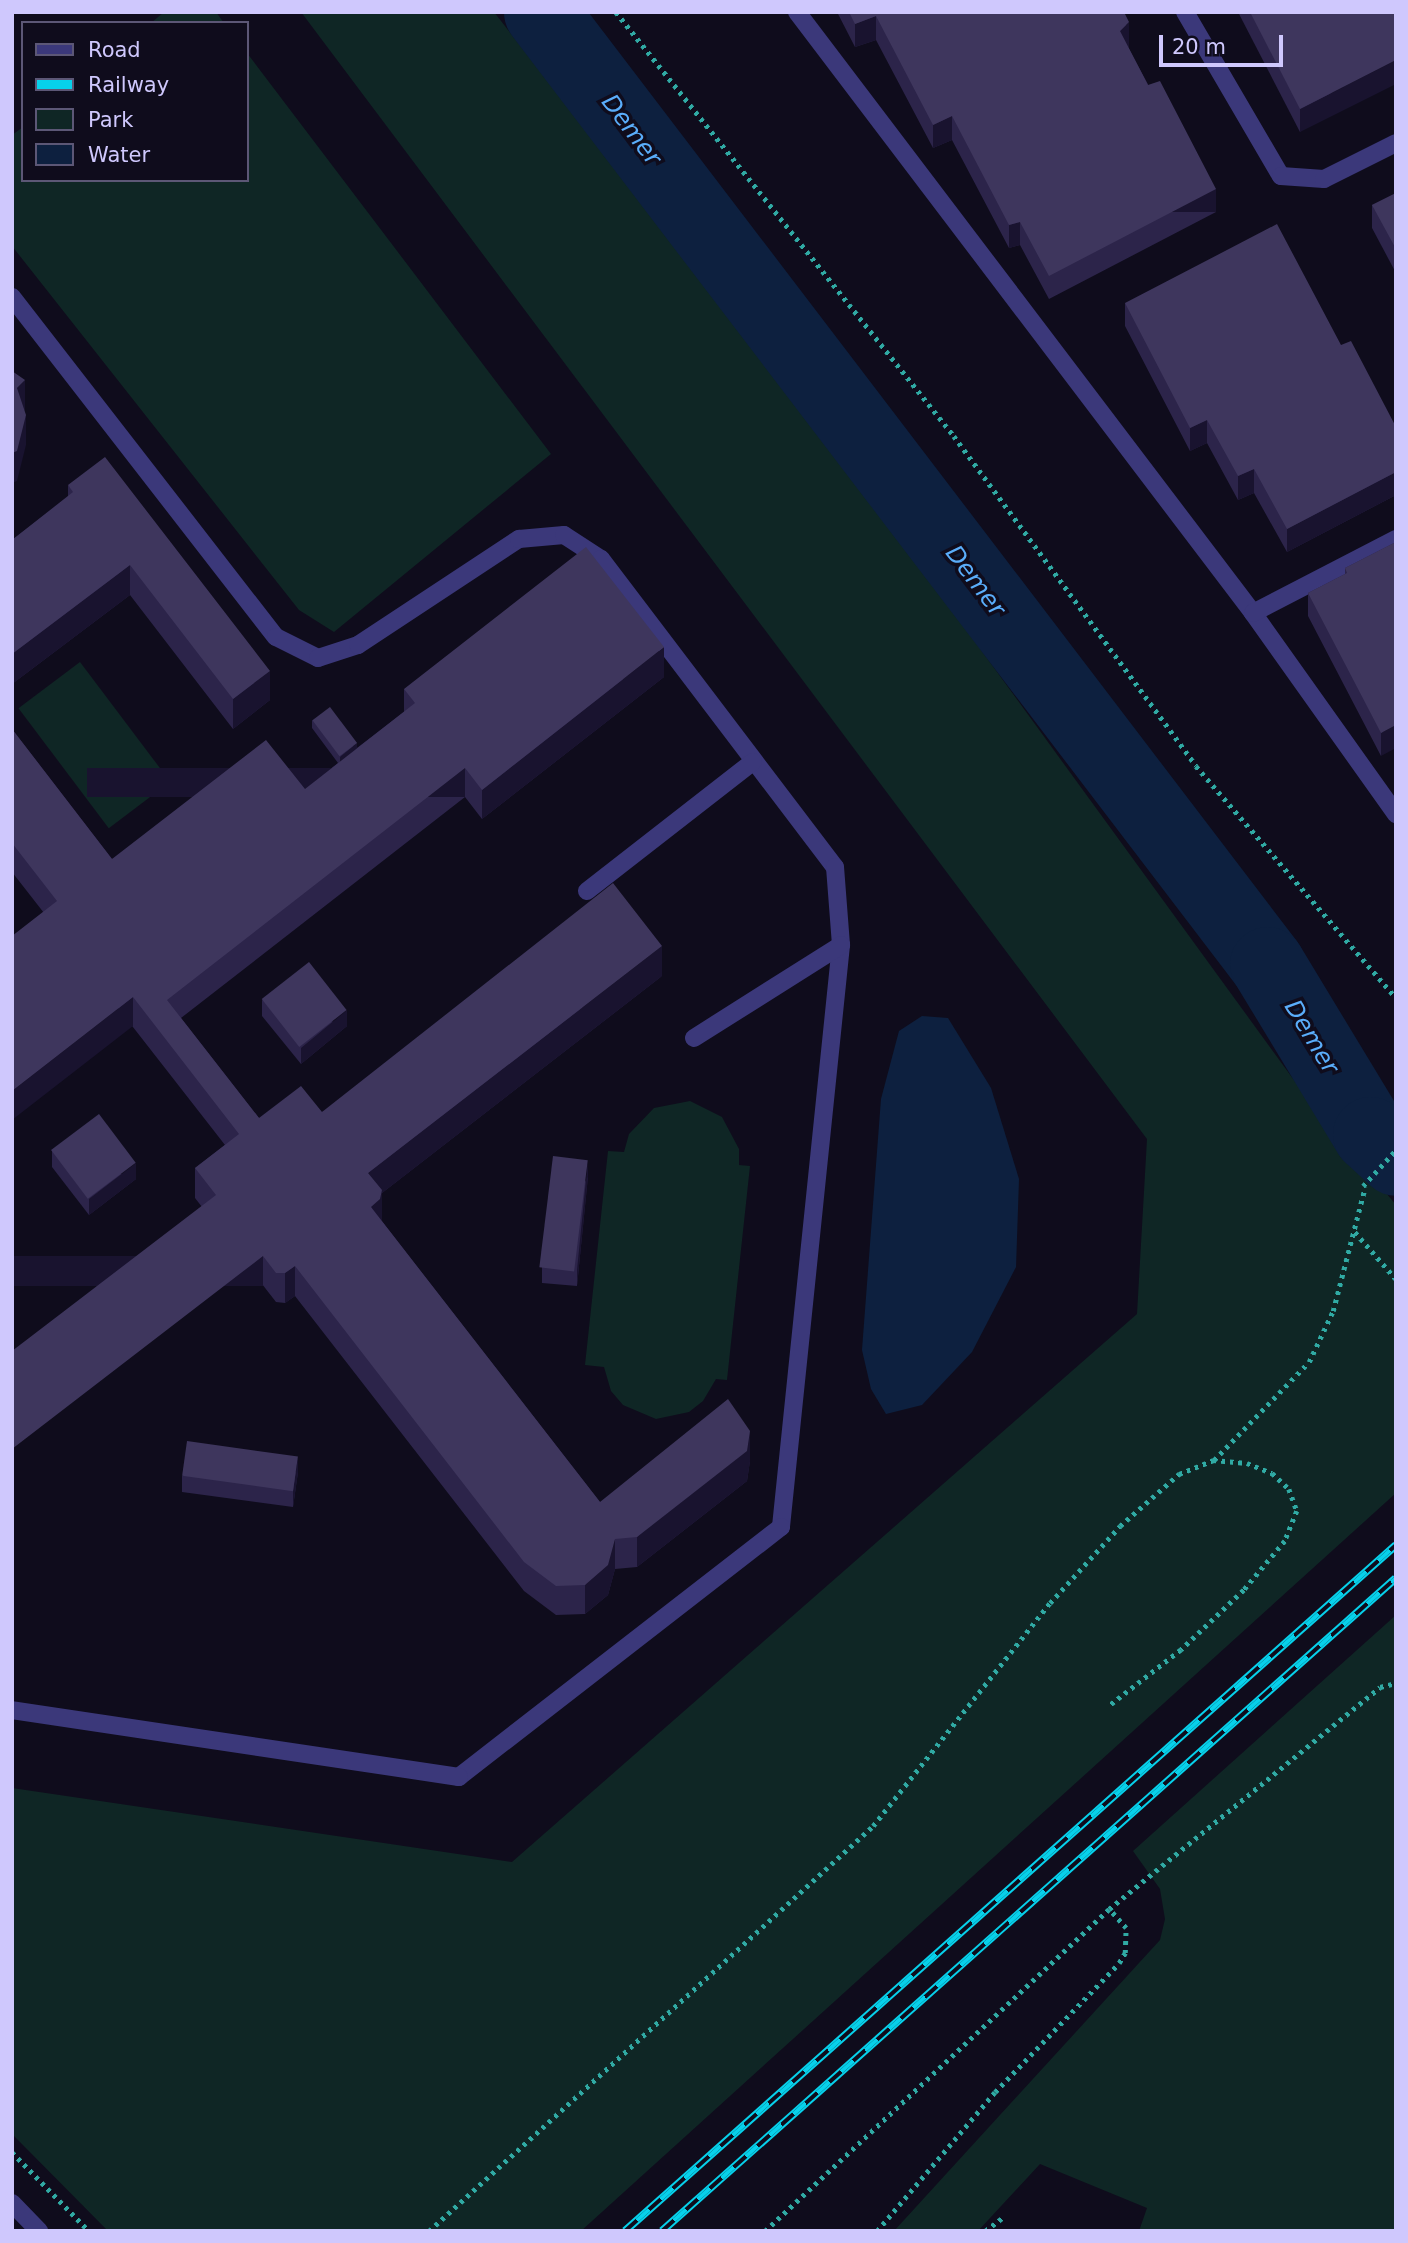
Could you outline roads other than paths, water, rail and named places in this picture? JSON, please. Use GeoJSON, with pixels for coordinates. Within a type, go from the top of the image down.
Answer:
{"type":"FeatureCollection","features":[{"type":"Feature","properties":{"kind":"street"},"geometry":{"type":"LineString","coordinates":[[797,12],[1254,613],[1396,814]]}},
{"type":"Feature","properties":{"kind":"street"},"geometry":{"type":"LineString","coordinates":[[1185,12],[1281,176],[1324,179],[1396,142]]}},
{"type":"Feature","properties":{"kind":"street"},"geometry":{"type":"LineString","coordinates":[[12,297],[276,637],[318,657],[358,645],[519,539],[564,535],[601,559],[752,762],[835,867],[841,945],[781,1527],[459,1777],[12,1710]]}},
{"type":"Feature","properties":{"kind":"street"},"geometry":{"type":"LineString","coordinates":[[1254,613],[1396,539]]}},
{"type":"Feature","properties":{"kind":"street"},"geometry":{"type":"LineString","coordinates":[[587,891],[752,762]]}},
{"type":"Feature","properties":{"kind":"street"},"geometry":{"type":"LineString","coordinates":[[694,1038],[841,945]]}},
{"type":"Feature","properties":{"kind":"street"},"geometry":{"type":"LineString","coordinates":[[12,2203],[40,2231]]}},
{"type":"Feature","properties":{"kind":"water"},"geometry":{"type":"Polygon","coordinates":[[[922,1016],[948,1018],[991,1088],[1019,1179],[1016,1267],[972,1352],[922,1405],[886,1414],[871,1389],[862,1350],[881,1099],[899,1031],[922,1016]]]}},
{"type":"Feature","properties":{"kind":"waterway","name":"Demer"},"geometry":{"type":"LineString","coordinates":[[541,12],[1267,964],[1370,1134],[1396,1158]]}},
{"type":"Feature","properties":{"kind":"railway"},"geometry":{"type":"LineString","coordinates":[[625,2231],[1396,1545]]}},
{"type":"Feature","properties":{"kind":"railway"},"geometry":{"type":"LineString","coordinates":[[662,2231],[1396,1578]]}}]}
